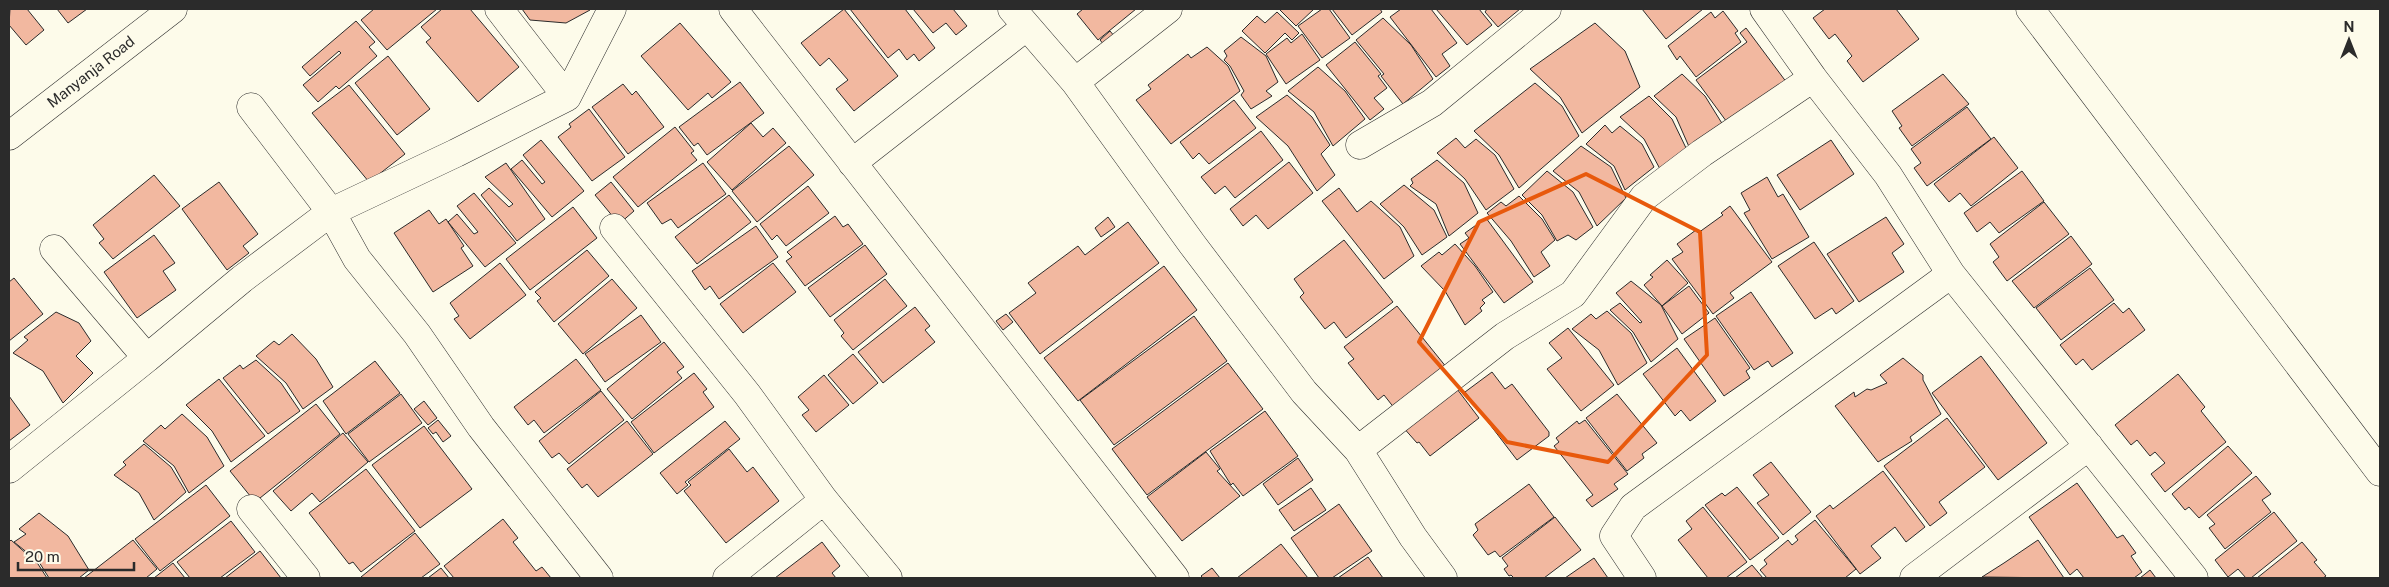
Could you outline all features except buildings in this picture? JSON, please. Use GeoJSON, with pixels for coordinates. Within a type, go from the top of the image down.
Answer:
{"type":"FeatureCollection","features":[{"type":"Feature","properties":{"kind":"street","name":"Manyanja Road"},"geometry":{"type":"LineString","coordinates":[[9,136],[173,9]]}},
{"type":"Feature","properties":{"kind":"street"},"geometry":{"type":"LineString","coordinates":[[499,9],[567,97]]}},
{"type":"Feature","properties":{"kind":"street"},"geometry":{"type":"LineString","coordinates":[[9,469],[242,279],[331,212],[456,153],[567,97],[612,9]]}},
{"type":"Feature","properties":{"kind":"street"},"geometry":{"type":"LineString","coordinates":[[733,9],[1175,578]]}},
{"type":"Feature","properties":{"kind":"street"},"geometry":{"type":"LineString","coordinates":[[1075,82],[1168,9]]}},
{"type":"Feature","properties":{"kind":"street"},"geometry":{"type":"LineString","coordinates":[[1360,145],[1432,103],[1547,9]]}},
{"type":"Feature","properties":{"kind":"street"},"geometry":{"type":"LineString","coordinates":[[1764,9],[1813,78],[1888,175],[1951,274],[2194,578]]}},
{"type":"Feature","properties":{"kind":"street"},"geometry":{"type":"LineString","coordinates":[[2030,9],[2380,472]]}},
{"type":"Feature","properties":{"kind":"street"},"geometry":{"type":"LineString","coordinates":[[852,163],[1019,18],[1075,82],[1192,244],[1304,392],[1358,450],[1413,536],[1443,578]]}},
{"type":"Feature","properties":{"kind":"street"},"geometry":{"type":"LineString","coordinates":[[1358,450],[1505,336],[1573,294],[1644,197],[1702,153],[1813,78]]}},
{"type":"Feature","properties":{"kind":"street"},"geometry":{"type":"LineString","coordinates":[[251,108],[331,212],[357,259],[417,334],[481,427],[599,578]]}},
{"type":"Feature","properties":{"kind":"street"},"geometry":{"type":"LineString","coordinates":[[614,228],[748,394],[824,500],[888,578]]}},
{"type":"Feature","properties":{"kind":"street"},"geometry":{"type":"LineString","coordinates":[[54,249],[147,358]]}},
{"type":"Feature","properties":{"kind":"street"},"geometry":{"type":"LineString","coordinates":[[1642,578],[1614,536],[1633,507],[1951,274]]}},
{"type":"Feature","properties":{"kind":"street"},"geometry":{"type":"LineString","coordinates":[[1914,578],[2089,446]]}},
{"type":"Feature","properties":{"kind":"street"},"geometry":{"type":"LineString","coordinates":[[727,578],[824,500]]}},
{"type":"Feature","properties":{"kind":"street"},"geometry":{"type":"LineString","coordinates":[[251,509],[306,578]]}},
{"type":"Feature","properties":{"kind":"highlighted area"},"geometry":{"type":"Polygon","coordinates":[[[1586,174],[1700,232],[1707,355],[1608,462],[1507,442],[1419,342],[1479,222],[1586,174]]]}}]}
